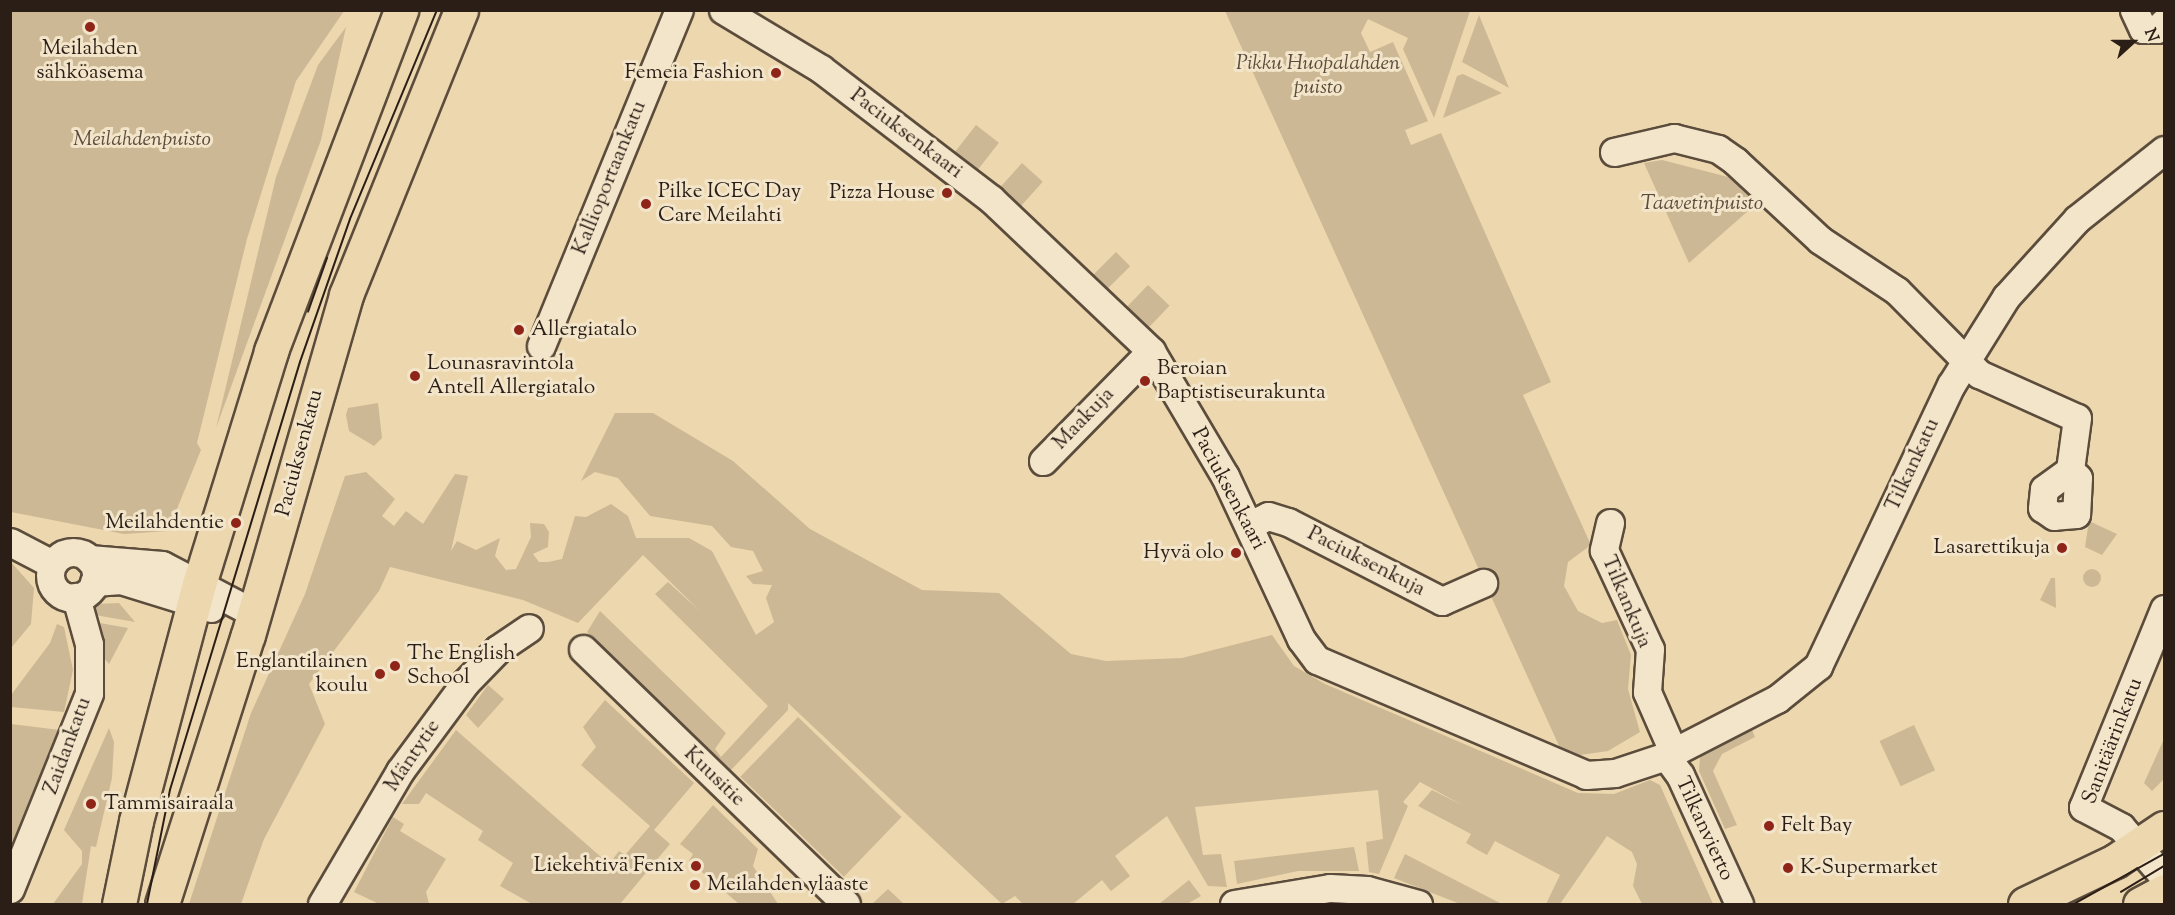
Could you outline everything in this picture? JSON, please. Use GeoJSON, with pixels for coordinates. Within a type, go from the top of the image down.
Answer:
{"type":"FeatureCollection","features":[{"type":"Feature","properties":{"kind":"main road"},"geometry":{"type":"LineString","coordinates":[[120,904],[136,820],[197,593],[271,351],[401,10]]}},
{"type":"Feature","properties":{"kind":"main road","name":"Paciuksenkatu"},"geometry":{"type":"LineString","coordinates":[[162,904],[254,613],[346,295],[461,10]]}},
{"type":"Feature","properties":{"kind":"main road"},"geometry":{"type":"LineString","coordinates":[[2025,904],[2152,837]]}},
{"type":"Feature","properties":{"kind":"main road"},"geometry":{"type":"LineString","coordinates":[[2140,904],[2164,891]]}},
{"type":"Feature","properties":{"kind":"street","name":"Kallioportaankatu"},"geometry":{"type":"LineString","coordinates":[[541,346],[679,10]]}},
{"type":"Feature","properties":{"kind":"street","name":"Paciuksenkaari"},"geometry":{"type":"LineString","coordinates":[[723,10],[820,69],[991,199],[1151,351],[1249,525],[1301,639],[1327,667],[1586,775],[1615,773],[1665,753]]}},
{"type":"Feature","properties":{"kind":"street"},"geometry":{"type":"LineString","coordinates":[[2134,10],[2143,29],[2157,29],[2164,22]]}},
{"type":"Feature","properties":{"kind":"street"},"geometry":{"type":"LineString","coordinates":[[2159,10],[2164,17]]}},
{"type":"Feature","properties":{"kind":"street"},"geometry":{"type":"LineString","coordinates":[[1614,152],[1674,138],[1718,149],[1760,179],[1820,240],[1897,291],[1979,374],[2077,418],[2070,470]]}},
{"type":"Feature","properties":{"kind":"street","name":"Tilkankatu"},"geometry":{"type":"LineString","coordinates":[[1665,753],[1777,699],[1818,666],[1965,360],[2044,252],[2164,150]]}},
{"type":"Feature","properties":{"kind":"street","name":"Maakuja"},"geometry":{"type":"LineString","coordinates":[[1043,461],[1151,351]]}},
{"type":"Feature","properties":{"kind":"street","name":"Paciuksenkuja"},"geometry":{"type":"LineString","coordinates":[[1249,525],[1268,516],[1288,522],[1442,601],[1483,583]]}},
{"type":"Feature","properties":{"kind":"street","name":"Tilkankuja"},"geometry":{"type":"LineString","coordinates":[[1610,524],[1604,550],[1650,649],[1647,692],[1665,753]]}},
{"type":"Feature","properties":{"kind":"street"},"geometry":{"type":"LineString","coordinates":[[10,542],[52,564]]}},
{"type":"Feature","properties":{"kind":"street"},"geometry":{"type":"LineString","coordinates":[[52,564],[69,552],[87,579]]}},
{"type":"Feature","properties":{"kind":"street"},"geometry":{"type":"LineString","coordinates":[[52,564],[53,586],[87,579],[122,580],[197,593],[254,613]]}},
{"type":"Feature","properties":{"kind":"street","name":"Zaidankatu"},"geometry":{"type":"LineString","coordinates":[[10,889],[89,693],[87,579]]}},
{"type":"Feature","properties":{"kind":"street","name":"Sanitäärinkatu"},"geometry":{"type":"LineString","coordinates":[[2152,837],[2121,827],[2083,807],[2164,609]]}},
{"type":"Feature","properties":{"kind":"street","name":"Mäntytie"},"geometry":{"type":"LineString","coordinates":[[321,904],[400,771],[465,683],[498,649],[529,628]]}},
{"type":"Feature","properties":{"kind":"street","name":"Kuusitie"},"geometry":{"type":"LineString","coordinates":[[583,649],[846,904]]}},
{"type":"Feature","properties":{"kind":"street","name":"Tilkanvierto"},"geometry":{"type":"LineString","coordinates":[[1665,753],[1680,775],[1739,904]]}},
{"type":"Feature","properties":{"kind":"street"},"geometry":{"type":"LineString","coordinates":[[2152,837],[2164,877]]}},
{"type":"Feature","properties":{"kind":"street"},"geometry":{"type":"LineString","coordinates":[[1234,904],[1330,888],[1368,890],[1418,904]]}},
{"type":"Feature","properties":{"kind":"green space","name":"Meilahdenpuisto"},"geometry":{"type":"Polygon","coordinates":[[[10,11],[344,11],[296,81],[247,239],[197,443],[201,450],[168,531],[124,534],[11,512],[10,11]]]}},
{"type":"Feature","properties":{"kind":"green space","name":"Pikku Huopalahden puisto"},"geometry":{"type":"Polygon","coordinates":[[[1225,11],[1470,11],[1434,118],[1403,49],[1408,38],[1368,19],[1361,33],[1370,52],[1393,42],[1428,121],[1405,130],[1411,145],[1441,133],[1551,382],[1523,395],[1591,545],[1568,562],[1564,586],[1578,611],[1602,623],[1617,620],[1631,655],[1628,689],[1640,732],[1608,751],[1580,755],[1560,748],[1225,11]]]}},
{"type":"Feature","properties":{"kind":"green space"},"geometry":{"type":"Polygon","coordinates":[[[1479,15],[1509,88],[1462,62],[1479,15]]]}},
{"type":"Feature","properties":{"kind":"green space"},"geometry":{"type":"Polygon","coordinates":[[[346,27],[321,140],[216,428],[276,177],[318,65],[346,27]]]}},
{"type":"Feature","properties":{"kind":"green space"},"geometry":{"type":"Polygon","coordinates":[[[1463,74],[1502,93],[1443,118],[1457,76],[1463,74]]]}},
{"type":"Feature","properties":{"kind":"green space"},"geometry":{"type":"Polygon","coordinates":[[[976,125],[999,143],[976,172],[953,154],[976,125]]]}},
{"type":"Feature","properties":{"kind":"green space","name":"Taavetinpuisto"},"geometry":{"type":"Polygon","coordinates":[[[1662,160],[1728,177],[1757,203],[1689,263],[1644,163],[1662,160]]]}},
{"type":"Feature","properties":{"kind":"green space"},"geometry":{"type":"Polygon","coordinates":[[[1022,163],[1043,182],[1018,209],[997,190],[1022,163]]]}},
{"type":"Feature","properties":{"kind":"green space"},"geometry":{"type":"Polygon","coordinates":[[[1116,252],[1130,266],[1104,292],[1090,278],[1116,252]]]}},
{"type":"Feature","properties":{"kind":"green space"},"geometry":{"type":"Polygon","coordinates":[[[1148,285],[1170,306],[1145,331],[1124,310],[1148,285]]]}},
{"type":"Feature","properties":{"kind":"green space"},"geometry":{"type":"Polygon","coordinates":[[[378,403],[382,438],[374,446],[349,431],[346,415],[348,408],[378,403]]]}},
{"type":"Feature","properties":{"kind":"green space"},"geometry":{"type":"Polygon","coordinates":[[[615,413],[653,413],[733,461],[810,529],[922,590],[999,593],[1071,654],[1106,661],[1182,658],[1272,635],[1294,666],[1325,684],[1578,793],[1614,794],[1650,780],[1660,785],[1713,904],[1642,904],[1633,886],[1637,864],[1632,852],[1607,836],[1560,904],[1546,904],[1560,875],[1495,841],[1487,855],[1466,843],[1471,834],[1418,806],[1432,790],[1464,806],[1420,782],[1403,802],[1408,806],[1379,874],[1369,872],[1366,842],[1383,839],[1378,790],[1195,807],[1203,855],[1221,854],[1227,887],[1208,886],[1167,816],[1115,856],[1130,876],[1111,891],[1102,880],[1073,904],[1023,904],[1015,896],[1002,904],[788,703],[788,710],[731,770],[587,632],[600,611],[726,733],[715,749],[721,757],[768,706],[655,594],[668,582],[701,612],[643,555],[578,623],[523,600],[390,567],[379,591],[309,684],[325,724],[264,839],[241,904],[189,904],[251,713],[305,594],[345,476],[366,472],[395,499],[382,516],[394,526],[406,511],[423,524],[455,474],[468,476],[451,551],[457,541],[476,550],[500,538],[495,556],[506,570],[516,569],[531,537],[530,523],[544,524],[549,532],[548,547],[533,554],[539,562],[562,559],[575,516],[586,517],[611,504],[628,516],[636,538],[689,538],[712,551],[756,635],[774,622],[766,598],[772,585],[753,584],[746,576],[763,571],[753,551],[731,547],[712,526],[650,516],[618,478],[595,472],[581,481],[615,413]]]}},
{"type":"Feature","properties":{"kind":"green space"},"geometry":{"type":"Polygon","coordinates":[[[2089,521],[2117,534],[2102,555],[2085,547],[2089,521]]]}},
{"type":"Feature","properties":{"kind":"green space"},"geometry":{"type":"Polygon","coordinates":[[[10,561],[34,588],[31,624],[11,648],[10,561]]]}},
{"type":"Feature","properties":{"kind":"green space"},"geometry":{"type":"Polygon","coordinates":[[[2088,569],[2096,569],[2101,574],[2099,585],[2088,587],[2083,582],[2083,574],[2088,569]]]}},
{"type":"Feature","properties":{"kind":"green space"},"geometry":{"type":"Polygon","coordinates":[[[2051,578],[2055,578],[2056,608],[2040,600],[2051,578]]]}},
{"type":"Feature","properties":{"kind":"green space"},"geometry":{"type":"Polygon","coordinates":[[[119,603],[135,622],[95,615],[96,604],[119,603]]]}},
{"type":"Feature","properties":{"kind":"green space"},"geometry":{"type":"Polygon","coordinates":[[[94,622],[128,628],[109,664],[99,652],[94,622]]]}},
{"type":"Feature","properties":{"kind":"green space"},"geometry":{"type":"Polygon","coordinates":[[[57,624],[64,627],[73,670],[64,712],[11,707],[11,695],[50,643],[57,624]]]}},
{"type":"Feature","properties":{"kind":"green space"},"geometry":{"type":"Polygon","coordinates":[[[488,685],[504,699],[478,728],[466,715],[488,685]]]}},
{"type":"Feature","properties":{"kind":"green space"},"geometry":{"type":"Polygon","coordinates":[[[605,700],[694,783],[654,830],[670,844],[620,904],[532,904],[500,886],[513,863],[478,840],[483,831],[426,793],[419,804],[402,804],[456,730],[609,864],[619,851],[625,855],[650,826],[581,765],[596,747],[583,727],[605,700]]]}},
{"type":"Feature","properties":{"kind":"green space"},"geometry":{"type":"Polygon","coordinates":[[[798,717],[902,817],[844,877],[740,777],[798,717]]]}},
{"type":"Feature","properties":{"kind":"green space"},"geometry":{"type":"Polygon","coordinates":[[[11,724],[68,731],[11,862],[11,724]]]}},
{"type":"Feature","properties":{"kind":"green space"},"geometry":{"type":"Polygon","coordinates":[[[1914,725],[1935,770],[1901,786],[1880,741],[1914,725]]]}},
{"type":"Feature","properties":{"kind":"green space","name":"Tammisairaala"},"geometry":{"type":"Polygon","coordinates":[[[109,728],[114,742],[112,778],[96,847],[91,846],[82,904],[53,904],[82,864],[82,851],[64,830],[109,728]]]}},
{"type":"Feature","properties":{"kind":"green space"},"geometry":{"type":"Polygon","coordinates":[[[1752,730],[1755,737],[1722,754],[1713,771],[1737,825],[1725,829],[1699,771],[1700,757],[1752,730]]]}},
{"type":"Feature","properties":{"kind":"green space"},"geometry":{"type":"Polygon","coordinates":[[[2164,739],[2164,779],[2152,791],[2144,783],[2164,739]]]}},
{"type":"Feature","properties":{"kind":"green space"},"geometry":{"type":"Polygon","coordinates":[[[713,805],[758,849],[753,866],[778,904],[739,904],[689,861],[693,854],[680,844],[713,805]]]}},
{"type":"Feature","properties":{"kind":"green space"},"geometry":{"type":"Polygon","coordinates":[[[393,817],[404,824],[400,831],[446,859],[426,892],[429,904],[379,904],[354,892],[393,817]]]}},
{"type":"Feature","properties":{"kind":"green space"},"geometry":{"type":"Polygon","coordinates":[[[1354,847],[1359,871],[1298,871],[1237,884],[1234,861],[1354,847]]]}},
{"type":"Feature","properties":{"kind":"green space"},"geometry":{"type":"Polygon","coordinates":[[[1405,854],[1502,904],[1460,904],[1394,878],[1405,854]]]}},
{"type":"Feature","properties":{"kind":"green space"},"geometry":{"type":"Polygon","coordinates":[[[1189,880],[1201,896],[1187,904],[1159,904],[1189,880]]]}},
{"type":"Feature","properties":{"kind":"green space"},"geometry":{"type":"Polygon","coordinates":[[[888,889],[904,904],[872,904],[888,889]]]}},
{"type":"Feature","properties":{"kind":"tram line"},"geometry":{"type":"LineString","coordinates":[[147,904],[170,790],[300,362],[350,219],[437,10]]}},
{"type":"Feature","properties":{"kind":"tram line"},"geometry":{"type":"LineString","coordinates":[[308,312],[327,258]]}},
{"type":"Feature","properties":{"kind":"tram line"},"geometry":{"type":"LineString","coordinates":[[2074,904],[2164,854]]}},
{"type":"Feature","properties":{"kind":"tram line"},"geometry":{"type":"LineString","coordinates":[[2121,892],[2164,866]]}},
{"type":"Feature","properties":{"kind":"place","name":"Meilahden sähköasema"},"geometry":{"type":"Point","coordinates":[90,27]}},
{"type":"Feature","properties":{"kind":"place","name":"Femeia Fashion"},"geometry":{"type":"Point","coordinates":[776,73]}},
{"type":"Feature","properties":{"kind":"place","name":"Pizza House"},"geometry":{"type":"Point","coordinates":[947,193]}},
{"type":"Feature","properties":{"kind":"place","name":"Pilke ICEC Day Care Meilahti"},"geometry":{"type":"Point","coordinates":[646,204]}},
{"type":"Feature","properties":{"kind":"place","name":"Allergiatalo"},"geometry":{"type":"Point","coordinates":[519,330]}},
{"type":"Feature","properties":{"kind":"place","name":"Lounasravintola Antell Allergiatalo"},"geometry":{"type":"Point","coordinates":[415,376]}},
{"type":"Feature","properties":{"kind":"place","name":"Beroian Baptistiseurakunta"},"geometry":{"type":"Point","coordinates":[1145,381]}},
{"type":"Feature","properties":{"kind":"place","name":"Meilahdentie"},"geometry":{"type":"Point","coordinates":[236,523]}},
{"type":"Feature","properties":{"kind":"place","name":"Lasarettikuja"},"geometry":{"type":"Point","coordinates":[2062,548]}},
{"type":"Feature","properties":{"kind":"place","name":"Hyvä olo"},"geometry":{"type":"Point","coordinates":[1236,553]}},
{"type":"Feature","properties":{"kind":"place","name":"The English School"},"geometry":{"type":"Point","coordinates":[395,666]}},
{"type":"Feature","properties":{"kind":"place","name":"Englantilainen koulu"},"geometry":{"type":"Point","coordinates":[380,674]}},
{"type":"Feature","properties":{"kind":"place","name":"Tammisairaala"},"geometry":{"type":"Point","coordinates":[91,804]}},
{"type":"Feature","properties":{"kind":"place","name":"Felt Bay"},"geometry":{"type":"Point","coordinates":[1769,826]}},
{"type":"Feature","properties":{"kind":"place","name":"Liekehtivä Fenix"},"geometry":{"type":"Point","coordinates":[696,866]}},
{"type":"Feature","properties":{"kind":"place","name":"K-Supermarket"},"geometry":{"type":"Point","coordinates":[1788,868]}},
{"type":"Feature","properties":{"kind":"place","name":"Meilahden yläaste"},"geometry":{"type":"Point","coordinates":[695,885]}}]}
